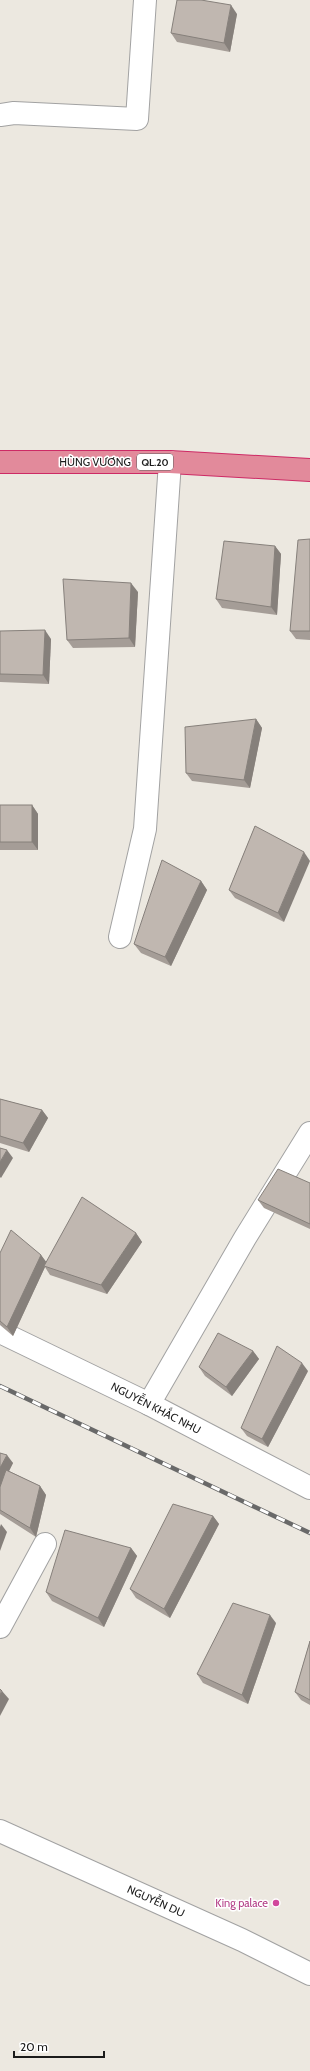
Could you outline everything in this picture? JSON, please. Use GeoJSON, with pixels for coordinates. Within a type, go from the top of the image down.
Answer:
{"type":"FeatureCollection","features":[{"type":"Feature","properties":{"kind":"highway","name":"HÙNG VƯƠNG"},"geometry":{"type":"LineString","coordinates":[[0,462],[170,462],[310,470]]}},
{"type":"Feature","properties":{"kind":"street"},"geometry":{"type":"LineString","coordinates":[[0,115],[14,113],[137,119],[145,0]]}},
{"type":"Feature","properties":{"kind":"street"},"geometry":{"type":"LineString","coordinates":[[120,937],[145,829],[170,462]]}},
{"type":"Feature","properties":{"kind":"street"},"geometry":{"type":"LineString","coordinates":[[149,1404],[245,1238],[310,1133]]}},
{"type":"Feature","properties":{"kind":"street","name":"NGUYỄN KHẮC NHU"},"geometry":{"type":"LineString","coordinates":[[0,1332],[149,1404],[310,1488]]}},
{"type":"Feature","properties":{"kind":"street"},"geometry":{"type":"LineString","coordinates":[[0,1627],[45,1544]]}},
{"type":"Feature","properties":{"kind":"street","name":"NGUYỄN DU"},"geometry":{"type":"LineString","coordinates":[[0,1831],[242,1940],[310,1974]]}},
{"type":"Feature","properties":{"kind":"building"},"geometry":{"type":"Polygon","coordinates":[[[177,0],[201,0],[231,5],[224,43],[171,33],[177,0]]]}},
{"type":"Feature","properties":{"kind":"building"},"geometry":{"type":"Polygon","coordinates":[[[310,539],[310,631],[290,631],[298,540],[310,539]]]}},
{"type":"Feature","properties":{"kind":"building"},"geometry":{"type":"Polygon","coordinates":[[[224,541],[275,546],[271,607],[216,599],[224,541]]]}},
{"type":"Feature","properties":{"kind":"building"},"geometry":{"type":"Polygon","coordinates":[[[63,579],[131,583],[129,638],[67,640],[63,579]]]}},
{"type":"Feature","properties":{"kind":"building"},"geometry":{"type":"Polygon","coordinates":[[[45,630],[43,675],[0,674],[0,631],[45,630]]]}},
{"type":"Feature","properties":{"kind":"building"},"geometry":{"type":"Polygon","coordinates":[[[256,719],[244,780],[186,773],[185,727],[256,719]]]}},
{"type":"Feature","properties":{"kind":"building"},"geometry":{"type":"Polygon","coordinates":[[[0,805],[32,805],[32,842],[0,842],[0,805]]]}},
{"type":"Feature","properties":{"kind":"building"},"geometry":{"type":"Polygon","coordinates":[[[255,826],[304,852],[278,913],[229,890],[255,826]]]}},
{"type":"Feature","properties":{"kind":"building"},"geometry":{"type":"Polygon","coordinates":[[[162,860],[201,881],[165,957],[134,944],[162,860]]]}},
{"type":"Feature","properties":{"kind":"building"},"geometry":{"type":"Polygon","coordinates":[[[0,1099],[42,1110],[23,1143],[0,1136],[0,1099]]]}},
{"type":"Feature","properties":{"kind":"building"},"geometry":{"type":"Polygon","coordinates":[[[0,1148],[7,1150],[0,1162],[0,1148]]]}},
{"type":"Feature","properties":{"kind":"building"},"geometry":{"type":"Polygon","coordinates":[[[278,1169],[310,1183],[310,1224],[258,1200],[278,1169]]]}},
{"type":"Feature","properties":{"kind":"building"},"geometry":{"type":"Polygon","coordinates":[[[82,1197],[136,1233],[101,1285],[44,1266],[82,1197]]]}},
{"type":"Feature","properties":{"kind":"building"},"geometry":{"type":"Polygon","coordinates":[[[11,1230],[41,1255],[7,1327],[0,1321],[0,1253],[11,1230]]]}},
{"type":"Feature","properties":{"kind":"building"},"geometry":{"type":"Polygon","coordinates":[[[218,1333],[253,1351],[226,1387],[199,1367],[218,1333]]]}},
{"type":"Feature","properties":{"kind":"building"},"geometry":{"type":"Polygon","coordinates":[[[277,1346],[302,1363],[262,1439],[241,1428],[277,1346]]]}},
{"type":"Feature","properties":{"kind":"building"},"geometry":{"type":"Polygon","coordinates":[[[0,1453],[7,1455],[0,1468],[0,1453]]]}},
{"type":"Feature","properties":{"kind":"building"},"geometry":{"type":"Polygon","coordinates":[[[6,1470],[40,1486],[30,1528],[0,1510],[0,1487],[6,1470]]]}},
{"type":"Feature","properties":{"kind":"building"},"geometry":{"type":"Polygon","coordinates":[[[173,1504],[213,1516],[164,1609],[130,1589],[173,1504]]]}},
{"type":"Feature","properties":{"kind":"building"},"geometry":{"type":"Polygon","coordinates":[[[65,1530],[131,1548],[98,1618],[46,1592],[65,1530]]]}},
{"type":"Feature","properties":{"kind":"building"},"geometry":{"type":"Polygon","coordinates":[[[233,1603],[270,1615],[242,1695],[197,1674],[233,1603]]]}},
{"type":"Feature","properties":{"kind":"building"},"geometry":{"type":"Polygon","coordinates":[[[310,1641],[310,1700],[295,1692],[310,1641]]]}},
{"type":"Feature","properties":{"kind":"railway"},"geometry":{"type":"LineString","coordinates":[[0,1386],[310,1533]]}},
{"type":"Feature","properties":{"kind":"place","name":"King palace"},"geometry":{"type":"Point","coordinates":[276,1903]}}]}
